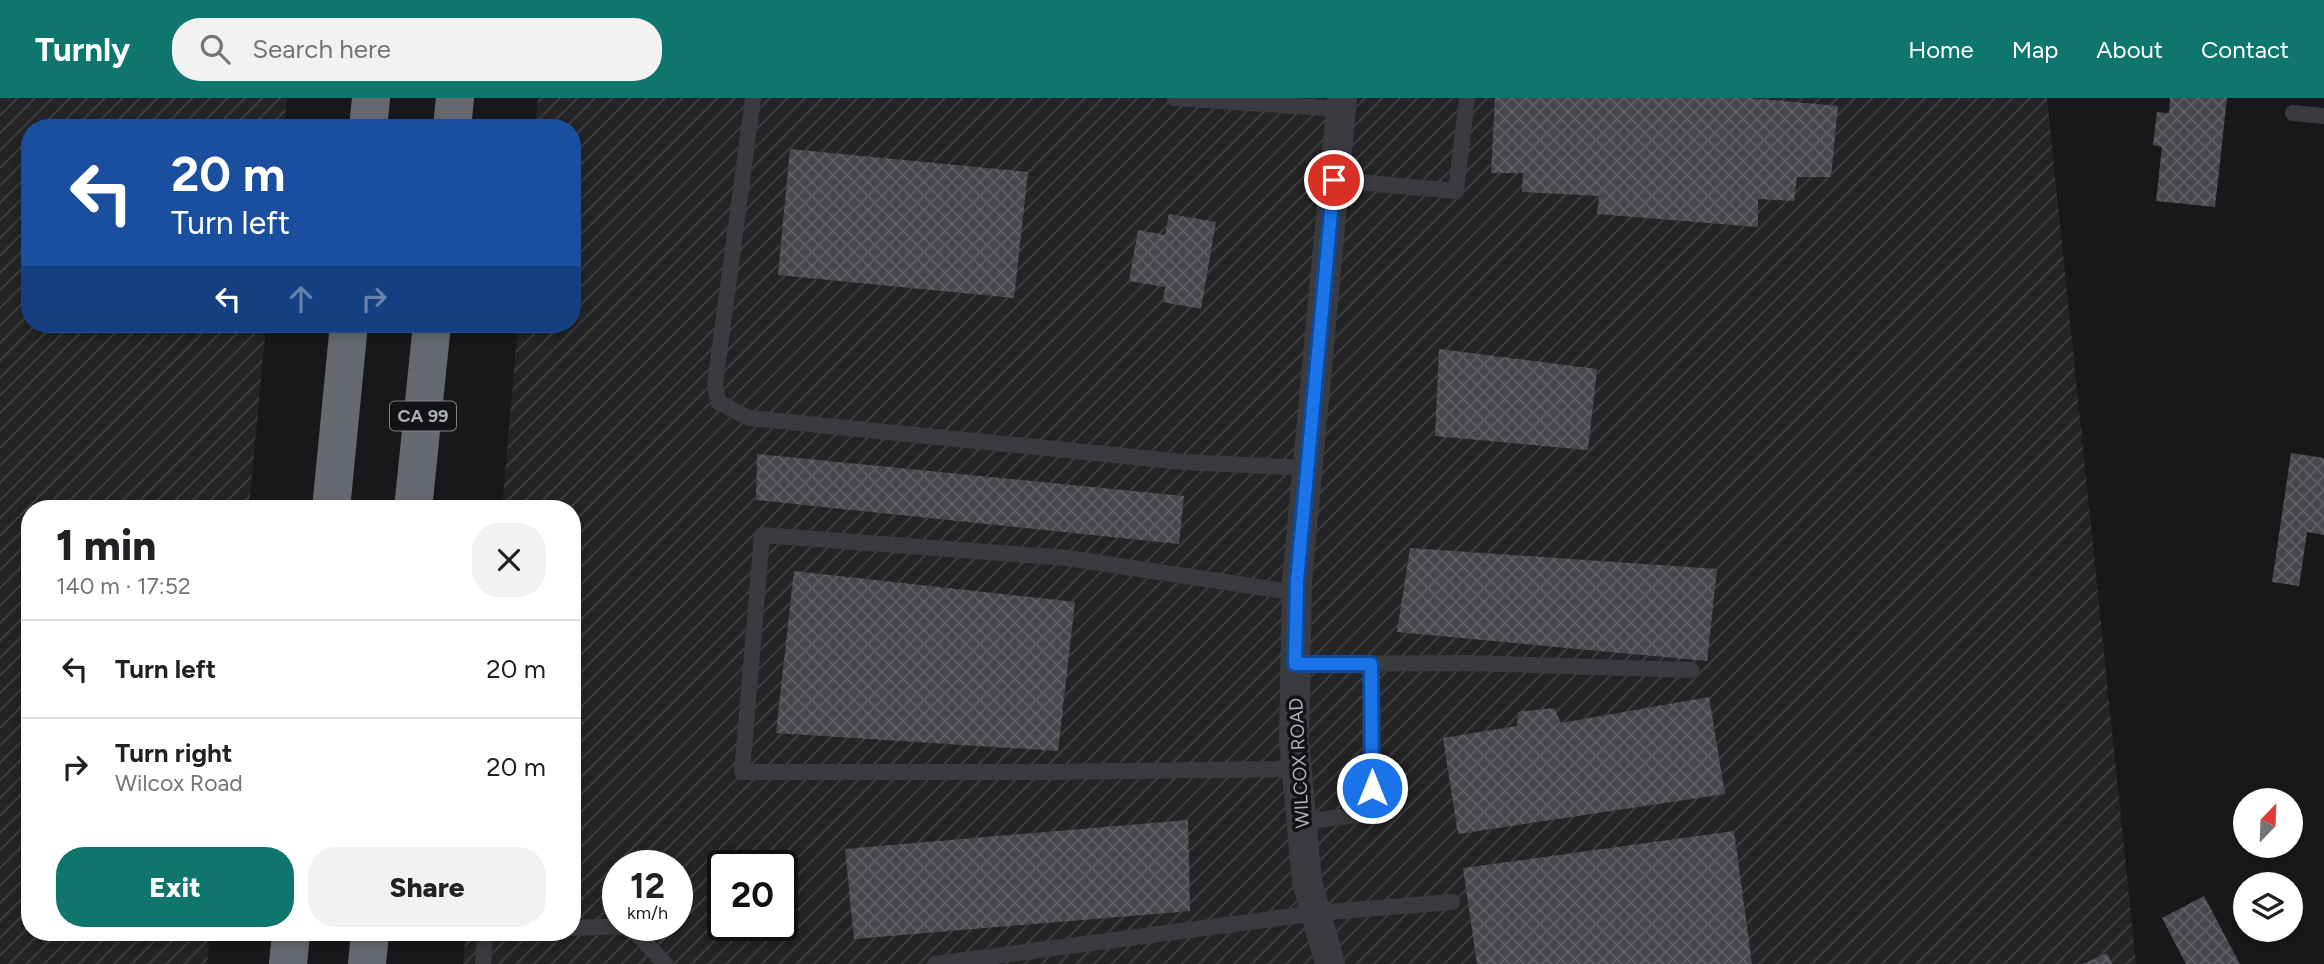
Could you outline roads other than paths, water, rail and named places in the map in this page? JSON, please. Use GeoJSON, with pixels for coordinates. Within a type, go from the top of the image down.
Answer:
{"type":"FeatureCollection","features":[{"type":"Feature","properties":{"kind":"highway"},"geometry":{"type":"LineString","coordinates":[[369,119],[371,98]]}},
{"type":"Feature","properties":{"kind":"highway"},"geometry":{"type":"LineString","coordinates":[[453,119],[455,98]]}},
{"type":"Feature","properties":{"kind":"highway"},"geometry":{"type":"LineString","coordinates":[[332,500],[348,333]]}},
{"type":"Feature","properties":{"kind":"highway","name":"CA 99"},"geometry":{"type":"LineString","coordinates":[[414,500],[431,333]]}},
{"type":"Feature","properties":{"kind":"highway"},"geometry":{"type":"LineString","coordinates":[[288,964],[290,941]]}},
{"type":"Feature","properties":{"kind":"highway"},"geometry":{"type":"LineString","coordinates":[[367,964],[369,941]]}},
{"type":"Feature","properties":{"kind":"street","name":"WILCOX ROAD"},"geometry":{"type":"LineString","coordinates":[[1330,964],[1307,881],[1294,741],[1295,664],[1297,593],[1342,103]]}},
{"type":"Feature","properties":{"kind":"lane"},"geometry":{"type":"LineString","coordinates":[[753,98],[715,384],[718,402],[749,418],[1182,461],[1308,468]]}},
{"type":"Feature","properties":{"kind":"lane"},"geometry":{"type":"LineString","coordinates":[[1175,98],[1342,103]]}},
{"type":"Feature","properties":{"kind":"lane"},"geometry":{"type":"LineString","coordinates":[[1334,180],[1456,191],[1467,98]]}},
{"type":"Feature","properties":{"kind":"lane"},"geometry":{"type":"LineString","coordinates":[[2293,113],[2324,116]]}},
{"type":"Feature","properties":{"kind":"lane"},"geometry":{"type":"LineString","coordinates":[[1296,769],[742,772],[762,535],[1067,558],[1297,593]]}},
{"type":"Feature","properties":{"kind":"lane"},"geometry":{"type":"LineString","coordinates":[[1295,664],[1468,663],[1691,670]]}},
{"type":"Feature","properties":{"kind":"lane"},"geometry":{"type":"LineString","coordinates":[[1301,822],[1372,813],[1371,664]]}},
{"type":"Feature","properties":{"kind":"lane"},"geometry":{"type":"LineString","coordinates":[[936,964],[1315,913],[1452,902]]}},
{"type":"Feature","properties":{"kind":"lane"},"geometry":{"type":"LineString","coordinates":[[581,929],[630,926],[666,964]]}},
{"type":"Feature","properties":{"kind":"lane"},"geometry":{"type":"LineString","coordinates":[[483,964],[484,941]]}}]}
